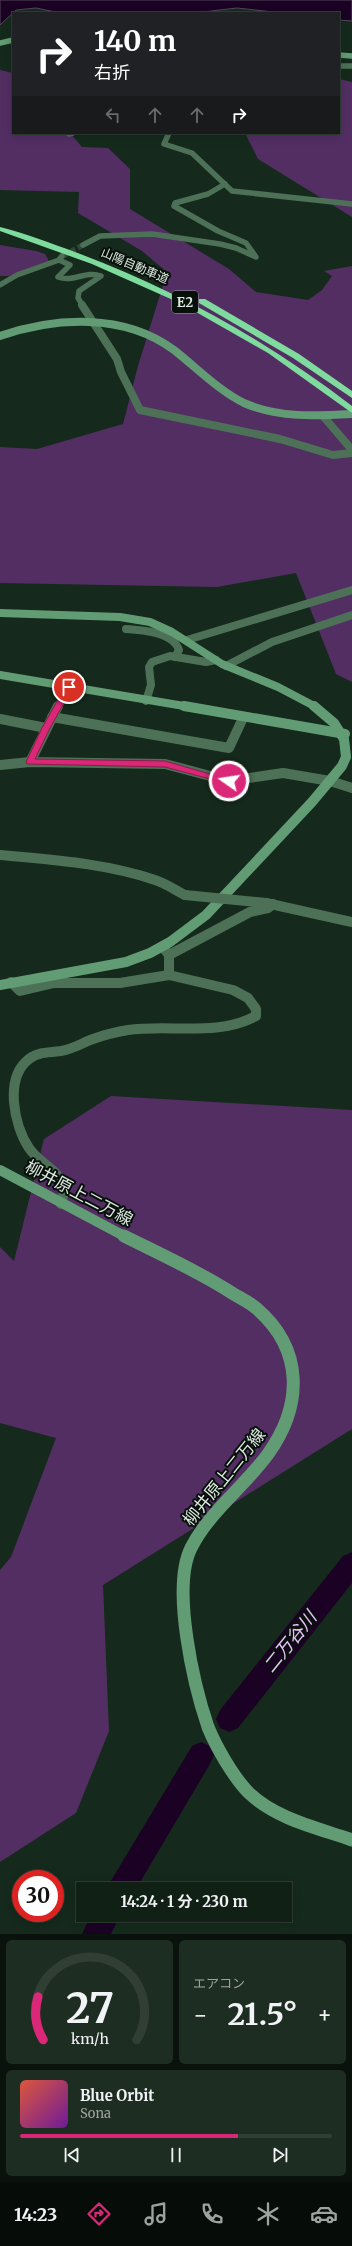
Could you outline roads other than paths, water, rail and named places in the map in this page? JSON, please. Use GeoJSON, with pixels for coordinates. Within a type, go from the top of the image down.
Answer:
{"type":"FeatureCollection","features":[{"type":"Feature","properties":{"kind":"highway","name":"山陽自動車道"},"geometry":{"type":"LineString","coordinates":[[0,222],[94,254],[191,296],[266,337],[352,394]]}},
{"type":"Feature","properties":{"kind":"highway","name":"山陽自動車道"},"geometry":{"type":"LineString","coordinates":[[0,229],[86,258],[152,286],[202,311],[284,360],[352,410]]}},
{"type":"Feature","properties":{"kind":"street"},"geometry":{"type":"LineString","coordinates":[[0,43],[12,40]]}},
{"type":"Feature","properties":{"kind":"street"},"geometry":{"type":"LineString","coordinates":[[340,56],[352,56]]}},
{"type":"Feature","properties":{"kind":"street"},"geometry":{"type":"LineString","coordinates":[[340,66],[352,66]]}},
{"type":"Feature","properties":{"kind":"street"},"geometry":{"type":"LineString","coordinates":[[169,134],[164,144],[192,153],[232,190],[301,200],[352,204]]}},
{"type":"Feature","properties":{"kind":"street"},"geometry":{"type":"LineString","coordinates":[[83,245],[100,236],[152,234],[220,244],[236,248],[256,257],[246,243],[218,231],[174,206],[175,202],[208,194],[224,184]]}},
{"type":"Feature","properties":{"kind":"street"},"geometry":{"type":"LineString","coordinates":[[0,285],[6,284],[17,275],[61,258],[70,265],[59,274],[58,277],[60,279],[92,274],[101,276],[77,294],[92,322],[117,359],[121,372],[140,410],[176,419],[280,439],[333,455],[352,452],[324,416]]}},
{"type":"Feature","properties":{"kind":"street"},"geometry":{"type":"LineString","coordinates":[[0,336],[36,326],[80,322],[122,326],[155,338],[232,396],[245,403],[284,414],[324,416],[352,414]]}},
{"type":"Feature","properties":{"kind":"street"},"geometry":{"type":"LineString","coordinates":[[187,640],[352,590]]}},
{"type":"Feature","properties":{"kind":"street"},"geometry":{"type":"LineString","coordinates":[[0,613],[137,618],[160,624],[226,666],[320,707],[349,734]]}},
{"type":"Feature","properties":{"kind":"street"},"geometry":{"type":"LineString","coordinates":[[226,666],[242,656],[287,634],[352,615]]}},
{"type":"Feature","properties":{"kind":"street"},"geometry":{"type":"LineString","coordinates":[[126,629],[146,630],[172,640],[177,644],[179,650],[175,657]]}},
{"type":"Feature","properties":{"kind":"street"},"geometry":{"type":"LineString","coordinates":[[146,701],[151,685],[149,667],[152,662],[170,656],[206,662],[216,660]]}},
{"type":"Feature","properties":{"kind":"street"},"geometry":{"type":"LineString","coordinates":[[0,675],[244,718],[349,734]]}},
{"type":"Feature","properties":{"kind":"street"},"geometry":{"type":"LineString","coordinates":[[30,762],[46,728],[69,687]]}},
{"type":"Feature","properties":{"kind":"street"},"geometry":{"type":"LineString","coordinates":[[52,717],[230,748],[244,718]]}},
{"type":"Feature","properties":{"kind":"street"},"geometry":{"type":"LineString","coordinates":[[0,720],[46,728]]}},
{"type":"Feature","properties":{"kind":"street"},"geometry":{"type":"LineString","coordinates":[[166,952],[192,929],[330,781],[346,756],[349,734]]}},
{"type":"Feature","properties":{"kind":"street"},"geometry":{"type":"LineString","coordinates":[[0,765],[30,762],[165,764],[229,781],[260,775],[283,773],[330,781],[352,788]]}},
{"type":"Feature","properties":{"kind":"street"},"geometry":{"type":"LineString","coordinates":[[0,854],[67,861],[111,868],[156,880],[185,895],[269,904],[352,922]]}},
{"type":"Feature","properties":{"kind":"street"},"geometry":{"type":"LineString","coordinates":[[0,985],[101,968],[166,952],[250,912],[268,908],[269,904]]}},
{"type":"Feature","properties":{"kind":"street"},"geometry":{"type":"LineString","coordinates":[[166,952],[169,975]]}},
{"type":"Feature","properties":{"kind":"street"},"geometry":{"type":"LineString","coordinates":[[11,982],[20,991],[54,983],[120,983],[169,975],[233,990],[248,998],[256,1009],[256,1016],[242,1024],[218,1029],[183,1028],[120,1030],[97,1036],[70,1050],[42,1053],[29,1059],[20,1069],[15,1080],[14,1102],[20,1126],[29,1149],[58,1177],[64,1189],[61,1204]]}},
{"type":"Feature","properties":{"kind":"street","name":"柳井原上二万線"},"geometry":{"type":"LineString","coordinates":[[0,1170],[61,1204],[213,1281],[256,1308],[279,1332],[292,1365],[294,1395],[287,1422],[268,1454],[204,1527],[190,1549],[182,1576],[186,1628],[196,1686],[209,1729],[225,1760],[249,1793],[281,1815],[351,1838]]}},
{"type":"Feature","properties":{"kind":"waterway","name":"二万谷川"},"geometry":{"type":"LineString","coordinates":[[229,1719],[352,1564]]}},
{"type":"Feature","properties":{"kind":"waterway","name":"二万谷川"},"geometry":{"type":"LineString","coordinates":[[124,1882],[201,1755]]}},
{"type":"Feature","properties":{"kind":"waterway","name":"二万谷川"},"geometry":{"type":"LineString","coordinates":[[96,1934],[102,1922]]}},
{"type":"Feature","properties":{"kind":"tunnel"},"geometry":{"type":"LineString","coordinates":[[63,256],[83,245]]}}]}
